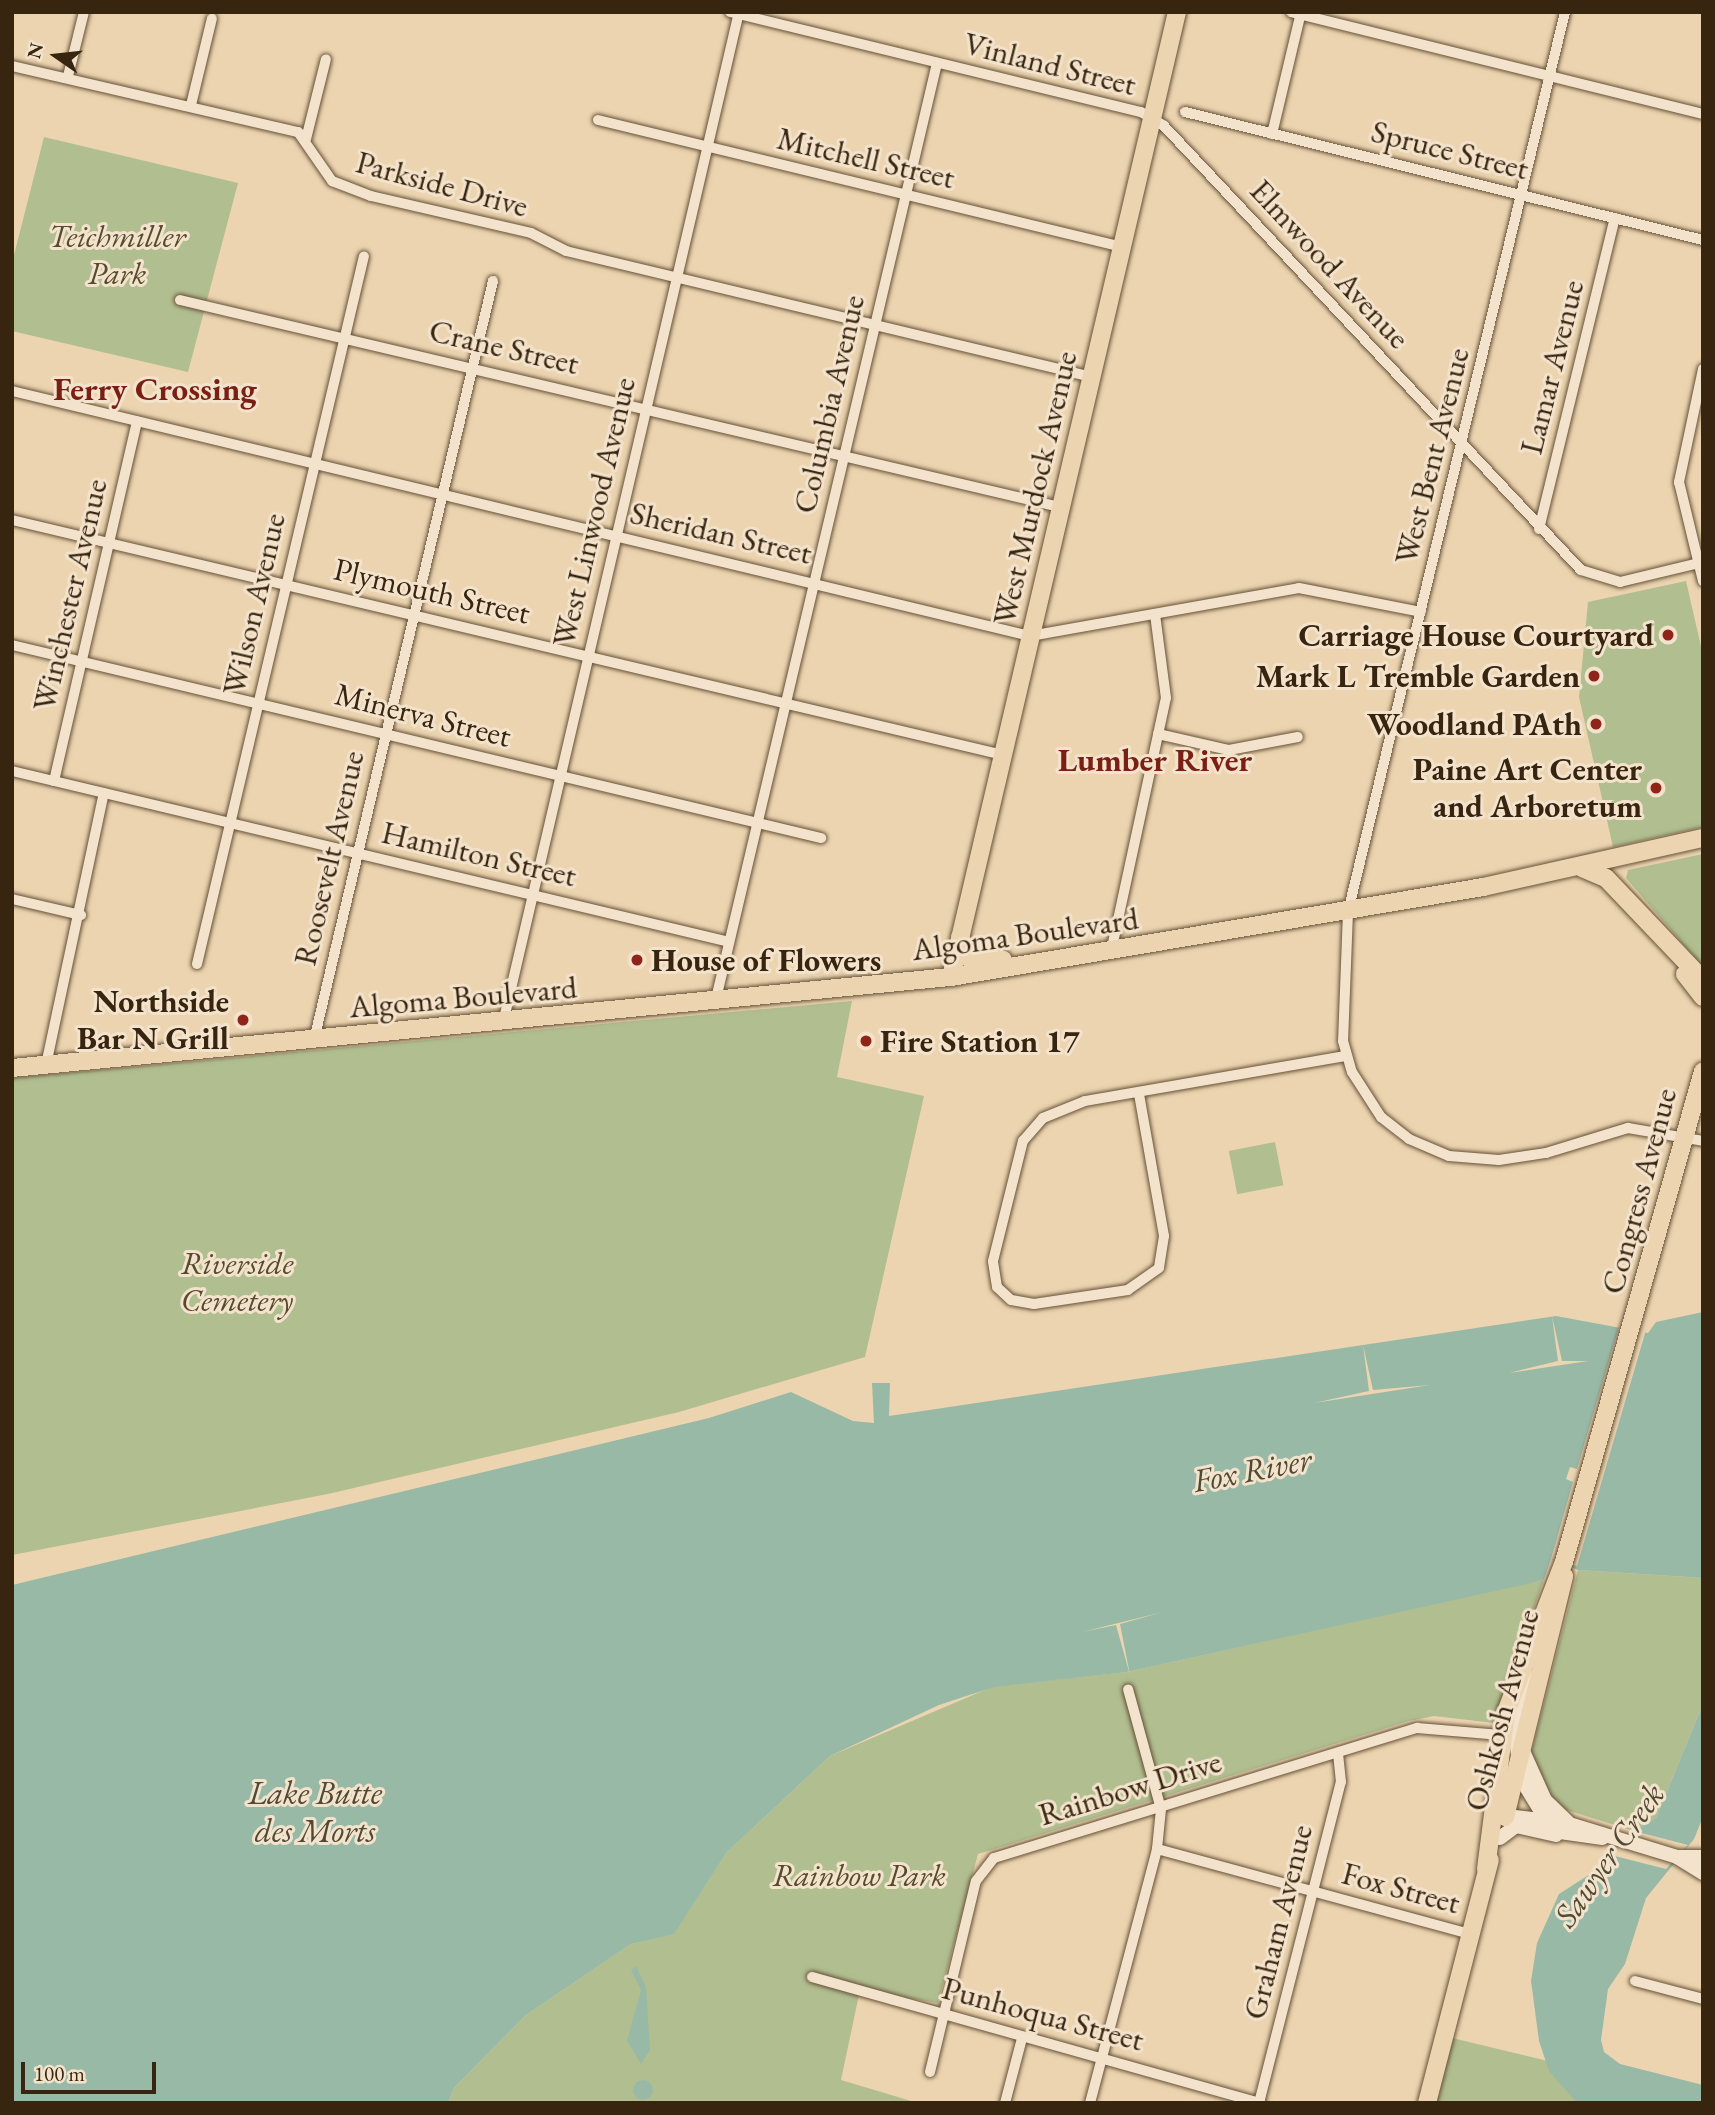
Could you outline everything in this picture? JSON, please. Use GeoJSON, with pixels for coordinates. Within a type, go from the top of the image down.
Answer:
{"type":"FeatureCollection","features":[{"type":"Feature","properties":{"kind":"main road","name":"West Murdock Avenue"},"geometry":{"type":"LineString","coordinates":[[951,977],[1177,12]]}},
{"type":"Feature","properties":{"kind":"main road","name":"Algoma Boulevard"},"geometry":{"type":"LineString","coordinates":[[12,1068],[715,1003],[951,977],[1076,959],[1348,912],[1582,868],[1632,853],[1703,838]]}},
{"type":"Feature","properties":{"kind":"main road"},"geometry":{"type":"LineString","coordinates":[[1614,886],[1618,869],[1632,853]]}},
{"type":"Feature","properties":{"kind":"main road"},"geometry":{"type":"LineString","coordinates":[[1582,868],[1614,886],[1681,964],[1703,997]]}},
{"type":"Feature","properties":{"kind":"main road"},"geometry":{"type":"LineString","coordinates":[[960,937],[975,960],[1076,959]]}},
{"type":"Feature","properties":{"kind":"main road"},"geometry":{"type":"LineString","coordinates":[[1681,964],[1703,980]]}},
{"type":"Feature","properties":{"kind":"main road","name":"Congress Avenue"},"geometry":{"type":"LineString","coordinates":[[1633,1326],[1703,1071]]}},
{"type":"Feature","properties":{"kind":"main road","name":"Oshkosh Avenue"},"geometry":{"type":"LineString","coordinates":[[1486,1869],[1500,1838],[1502,1735],[1520,1665],[1540,1624],[1564,1562],[1633,1326]]}},
{"type":"Feature","properties":{"kind":"main road","name":"Oshkosh Avenue"},"geometry":{"type":"LineString","coordinates":[[1427,2103],[1500,1815],[1517,1768],[1562,1598],[1564,1562]]}},
{"type":"Feature","properties":{"kind":"street"},"geometry":{"type":"LineString","coordinates":[[68,76],[84,12]]}},
{"type":"Feature","properties":{"kind":"street","name":"West Bent Avenue"},"geometry":{"type":"LineString","coordinates":[[1346,1056],[1341,1005],[1348,912],[1565,12]]}},
{"type":"Feature","properties":{"kind":"street","name":"Vinland Street"},"geometry":{"type":"LineString","coordinates":[[736,13],[1152,118]]}},
{"type":"Feature","properties":{"kind":"street","name":"West Linwood Avenue"},"geometry":{"type":"LineString","coordinates":[[503,1023],[558,775],[707,147],[736,13]]}},
{"type":"Feature","properties":{"kind":"street"},"geometry":{"type":"LineString","coordinates":[[1272,134],[1298,13],[1703,114]]}},
{"type":"Feature","properties":{"kind":"street"},"geometry":{"type":"LineString","coordinates":[[191,105],[212,18]]}},
{"type":"Feature","properties":{"kind":"street"},"geometry":{"type":"LineString","coordinates":[[12,66],[68,76],[191,105],[306,139],[326,59]]}},
{"type":"Feature","properties":{"kind":"street","name":"Columbia Avenue"},"geometry":{"type":"LineString","coordinates":[[715,1003],[937,63]]}},
{"type":"Feature","properties":{"kind":"street","name":"Spruce Street"},"geometry":{"type":"LineString","coordinates":[[1185,112],[1703,240]]}},
{"type":"Feature","properties":{"kind":"street","name":"Elmwood Avenue"},"geometry":{"type":"LineString","coordinates":[[1152,118],[1462,444],[1539,529],[1581,570],[1608,582],[1701,563]]}},
{"type":"Feature","properties":{"kind":"street","name":"Mitchell Street"},"geometry":{"type":"LineString","coordinates":[[598,120],[1122,247]]}},
{"type":"Feature","properties":{"kind":"street","name":"Parkside Drive"},"geometry":{"type":"LineString","coordinates":[[306,139],[339,186],[676,277],[1091,377]]}},
{"type":"Feature","properties":{"kind":"street","name":"Lamar Avenue"},"geometry":{"type":"LineString","coordinates":[[1539,529],[1615,218]]}},
{"type":"Feature","properties":{"kind":"street","name":"Wilson Avenue"},"geometry":{"type":"LineString","coordinates":[[197,964],[364,256]]}},
{"type":"Feature","properties":{"kind":"street","name":"Roosevelt Avenue"},"geometry":{"type":"LineString","coordinates":[[314,1040],[493,281]]}},
{"type":"Feature","properties":{"kind":"street","name":"Crane Street"},"geometry":{"type":"LineString","coordinates":[[180,300],[646,407],[1060,507]]}},
{"type":"Feature","properties":{"kind":"street"},"geometry":{"type":"LineString","coordinates":[[1703,369],[1679,477],[1703,581]]}},
{"type":"Feature","properties":{"kind":"street","name":"Sheridan Street"},"geometry":{"type":"LineString","coordinates":[[12,391],[815,582],[1030,636],[1315,587],[1421,612]]}},
{"type":"Feature","properties":{"kind":"street","name":"Winchester Avenue"},"geometry":{"type":"LineString","coordinates":[[54,781],[137,421]]}},
{"type":"Feature","properties":{"kind":"street","name":"Plymouth Street"},"geometry":{"type":"LineString","coordinates":[[12,520],[785,701],[1003,755]]}},
{"type":"Feature","properties":{"kind":"street"},"geometry":{"type":"LineString","coordinates":[[1111,953],[1167,689],[1155,615]]}},
{"type":"Feature","properties":{"kind":"street","name":"Minerva Street"},"geometry":{"type":"LineString","coordinates":[[12,645],[821,838]]}},
{"type":"Feature","properties":{"kind":"street"},"geometry":{"type":"LineString","coordinates":[[1158,734],[1229,750],[1298,737]]}},
{"type":"Feature","properties":{"kind":"street","name":"Hamilton Street"},"geometry":{"type":"LineString","coordinates":[[12,771],[729,942]]}},
{"type":"Feature","properties":{"kind":"street"},"geometry":{"type":"LineString","coordinates":[[46,1065],[81,915],[104,793]]}},
{"type":"Feature","properties":{"kind":"street"},"geometry":{"type":"LineString","coordinates":[[12,899],[81,915]]}},
{"type":"Feature","properties":{"kind":"street"},"geometry":{"type":"LineString","coordinates":[[1139,1094],[1164,1236],[1160,1268],[1128,1290],[1034,1304],[1008,1298],[994,1279],[993,1261],[1027,1135],[1058,1109],[1139,1094],[1346,1056],[1381,1116],[1409,1139],[1449,1156],[1499,1160],[1546,1153],[1628,1128],[1684,1140],[1703,1141]]}},
{"type":"Feature","properties":{"kind":"street"},"geometry":{"type":"LineString","coordinates":[[1540,1624],[1515,1726],[1517,1768],[1542,1819],[1561,1836]]}},
{"type":"Feature","properties":{"kind":"street"},"geometry":{"type":"LineString","coordinates":[[1090,2103],[1157,1849],[1161,1809],[1128,1689]]}},
{"type":"Feature","properties":{"kind":"street","name":"Rainbow Drive"},"geometry":{"type":"LineString","coordinates":[[930,2072],[985,1865],[1000,1855],[1161,1809],[1417,1728],[1502,1735]]}},
{"type":"Feature","properties":{"kind":"street"},"geometry":{"type":"LineString","coordinates":[[1522,1749],[1545,1800],[1572,1825]]}},
{"type":"Feature","properties":{"kind":"street","name":"Graham Avenue"},"geometry":{"type":"LineString","coordinates":[[1259,2103],[1341,1782],[1338,1753]]}},
{"type":"Feature","properties":{"kind":"street"},"geometry":{"type":"LineString","coordinates":[[1500,1815],[1572,1825],[1603,1838],[1677,1857],[1703,1857]]}},
{"type":"Feature","properties":{"kind":"street"},"geometry":{"type":"LineString","coordinates":[[1500,1838],[1516,1826],[1561,1836],[1603,1838]]}},
{"type":"Feature","properties":{"kind":"street","name":"Fox Street"},"geometry":{"type":"LineString","coordinates":[[1157,1849],[1469,1934]]}},
{"type":"Feature","properties":{"kind":"street"},"geometry":{"type":"LineString","coordinates":[[1677,1857],[1703,1873]]}},
{"type":"Feature","properties":{"kind":"street","name":"Punhoqua Street"},"geometry":{"type":"LineString","coordinates":[[812,1977],[1259,2103]]}},
{"type":"Feature","properties":{"kind":"street"},"geometry":{"type":"LineString","coordinates":[[1635,1982],[1703,1998]]}},
{"type":"Feature","properties":{"kind":"street"},"geometry":{"type":"LineString","coordinates":[[1005,2103],[1022,2038]]}},
{"type":"Feature","properties":{"kind":"green space","name":"Teichmiller Park"},"geometry":{"type":"Polygon","coordinates":[[[44,137],[238,183],[188,372],[12,331],[12,263],[44,137]]]}},
{"type":"Feature","properties":{"kind":"green space"},"geometry":{"type":"Polygon","coordinates":[[[1686,581],[1703,655],[1703,827],[1613,847],[1579,697],[1588,602],[1686,581]]]}},
{"type":"Feature","properties":{"kind":"green space"},"geometry":{"type":"Polygon","coordinates":[[[1703,854],[1703,967],[1626,878],[1628,870],[1703,854]]]}},
{"type":"Feature","properties":{"kind":"green space","name":"Riverside Cemetery"},"geometry":{"type":"Polygon","coordinates":[[[852,1001],[837,1077],[924,1096],[865,1357],[679,1412],[328,1494],[12,1555],[12,1078],[852,1001]]]}},
{"type":"Feature","properties":{"kind":"green space"},"geometry":{"type":"Polygon","coordinates":[[[1275,1142],[1283,1185],[1237,1194],[1229,1151],[1275,1142]]]}},
{"type":"Feature","properties":{"kind":"green space"},"geometry":{"type":"Polygon","coordinates":[[[1578,1570],[1703,1578],[1703,1704],[1656,1818],[1634,1831],[1557,1807],[1531,1754],[1578,1570]]]}},
{"type":"Feature","properties":{"kind":"green space","name":"Rainbow Park"},"geometry":{"type":"Polygon","coordinates":[[[1544,1579],[1494,1723],[1434,1716],[1409,1721],[978,1854],[938,2003],[860,1990],[841,2080],[918,2103],[448,2103],[454,2088],[526,2015],[631,1944],[674,1933],[727,1852],[830,1756],[994,1686],[1127,1672],[1544,1579]]]}},
{"type":"Feature","properties":{"kind":"green space"},"geometry":{"type":"Polygon","coordinates":[[[1444,2036],[1548,2061],[1577,2103],[1427,2103],[1444,2036]]]}},
{"type":"Feature","properties":{"kind":"water","name":"Lake Butte des Morts"},"geometry":{"type":"Polygon","coordinates":[[[1703,1312],[1703,1578],[1578,1570],[1551,1559],[1544,1579],[1527,1584],[1127,1672],[994,1687],[939,1705],[830,1756],[727,1852],[674,1934],[631,1944],[526,2015],[454,2088],[448,2103],[12,2103],[12,1585],[709,1418],[791,1392],[853,1421],[874,1423],[872,1383],[890,1383],[889,1416],[1556,1316],[1648,1333],[1656,1322],[1703,1312]]]}},
{"type":"Feature","properties":{"kind":"water"},"geometry":{"type":"Polygon","coordinates":[[[1703,1704],[1703,1817],[1694,1839],[1646,1898],[1625,1964],[1608,1989],[1601,2040],[1604,2052],[1620,2064],[1703,2085],[1703,2103],[1577,2103],[1549,2071],[1539,2041],[1531,1981],[1537,1943],[1559,1894],[1609,1862],[1634,1831],[1656,1818],[1703,1704]]]}},
{"type":"Feature","properties":{"kind":"water"},"geometry":{"type":"Polygon","coordinates":[[[636,1966],[646,1987],[650,2050],[641,2064],[627,2041],[641,1990],[631,1970],[636,1966]]]}},
{"type":"Feature","properties":{"kind":"water"},"geometry":{"type":"Polygon","coordinates":[[[639,2080],[647,2080],[653,2090],[647,2100],[639,2100],[633,2094],[633,2086],[639,2080]]]}},
{"type":"Feature","properties":{"kind":"pier"},"geometry":{"type":"Polygon","coordinates":[[[1552,1316],[1562,1361],[1588,1361],[1509,1373],[1558,1361],[1552,1316]]]}},
{"type":"Feature","properties":{"kind":"pier"},"geometry":{"type":"Polygon","coordinates":[[[1619,1327],[1646,1330],[1577,1566],[1551,1559],[1573,1482],[1566,1479],[1570,1467],[1577,1469],[1619,1327]]]}},
{"type":"Feature","properties":{"kind":"pier"},"geometry":{"type":"Polygon","coordinates":[[[1363,1345],[1373,1390],[1430,1385],[1314,1403],[1369,1391],[1363,1345]]]}},
{"type":"Feature","properties":{"kind":"pier"},"geometry":{"type":"Polygon","coordinates":[[[1163,1612],[1120,1624],[1130,1675],[1116,1625],[1082,1632],[1163,1612]]]}},
{"type":"Feature","properties":{"kind":"pier"},"geometry":{"type":"Polygon","coordinates":[[[1634,1831],[1688,1845],[1666,1869],[1611,1855],[1634,1831]]]}},
{"type":"Feature","properties":{"kind":"place","name":"Carriage House Courtyard"},"geometry":{"type":"Point","coordinates":[1668,635]}},
{"type":"Feature","properties":{"kind":"place","name":"Mark L Tremble Garden"},"geometry":{"type":"Point","coordinates":[1594,676]}},
{"type":"Feature","properties":{"kind":"place","name":"Woodland PAth"},"geometry":{"type":"Point","coordinates":[1596,724]}},
{"type":"Feature","properties":{"kind":"place","name":"Paine Art Center and Arboretum"},"geometry":{"type":"Point","coordinates":[1656,788]}},
{"type":"Feature","properties":{"kind":"place","name":"House of Flowers"},"geometry":{"type":"Point","coordinates":[637,960]}},
{"type":"Feature","properties":{"kind":"place","name":"Northside Bar N Grill"},"geometry":{"type":"Point","coordinates":[243,1020]}},
{"type":"Feature","properties":{"kind":"place","name":"Fire Station 17"},"geometry":{"type":"Point","coordinates":[866,1041]}},
{"type":"Feature","properties":{"kind":"district","name":"Ferry Crossing"},"geometry":{"type":"Point","coordinates":[155,389]}},
{"type":"Feature","properties":{"kind":"district","name":"Lumber River"},"geometry":{"type":"Point","coordinates":[1155,760]}},
{"type":"Feature","properties":{"kind":"water label","name":"Fox River"},"geometry":{"type":"Point","coordinates":[1252,1470]}},
{"type":"Feature","properties":{"kind":"water label","name":"Sawyer Creek"},"geometry":{"type":"Point","coordinates":[1609,1855]}}]}
